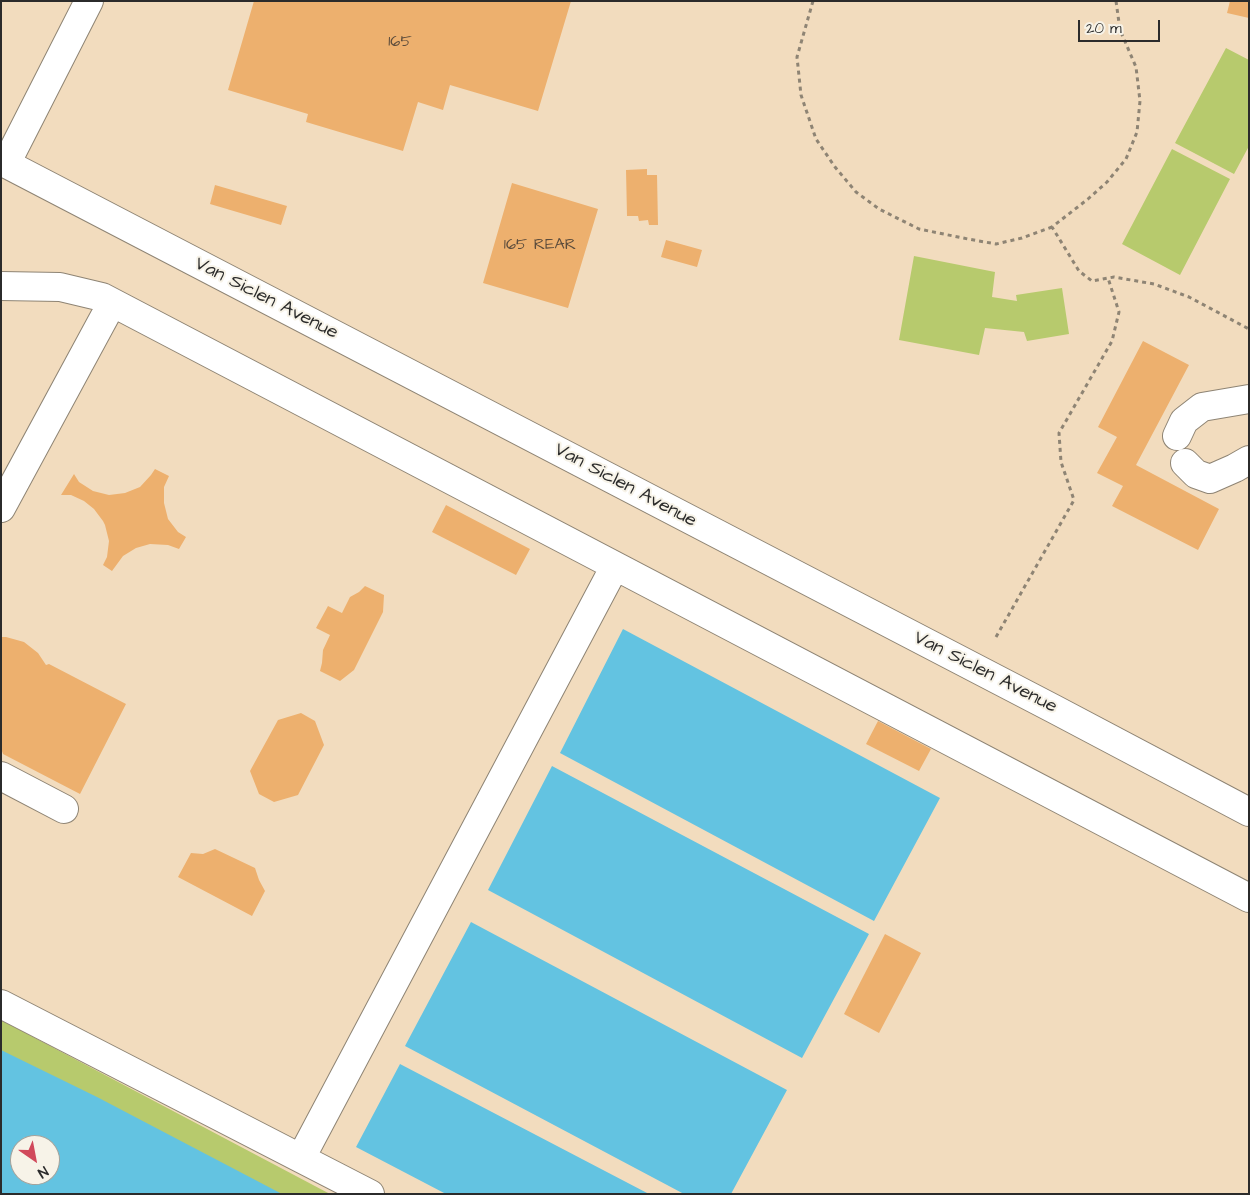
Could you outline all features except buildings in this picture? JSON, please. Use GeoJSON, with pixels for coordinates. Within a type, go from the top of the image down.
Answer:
{"type":"FeatureCollection","features":[{"type":"Feature","properties":{"kind":"street"},"geometry":{"type":"LineString","coordinates":[[4,163],[89,1]]}},
{"type":"Feature","properties":{"kind":"street","name":"Van Siclen Avenue"},"geometry":{"type":"LineString","coordinates":[[4,163],[1046,704],[1249,812]]}},
{"type":"Feature","properties":{"kind":"street"},"geometry":{"type":"LineString","coordinates":[[1,286],[60,288],[102,298],[1249,898]]}},
{"type":"Feature","properties":{"kind":"street"},"geometry":{"type":"LineString","coordinates":[[1,508],[112,303]]}},
{"type":"Feature","properties":{"kind":"street"},"geometry":{"type":"LineString","coordinates":[[1177,436],[1184,421],[1202,407],[1249,400]]}},
{"type":"Feature","properties":{"kind":"street"},"geometry":{"type":"LineString","coordinates":[[1185,463],[1196,474],[1210,479],[1249,460]]}},
{"type":"Feature","properties":{"kind":"street"},"geometry":{"type":"LineString","coordinates":[[301,1158],[614,566]]}},
{"type":"Feature","properties":{"kind":"street"},"geometry":{"type":"LineString","coordinates":[[1,776],[64,809]]}},
{"type":"Feature","properties":{"kind":"street"},"geometry":{"type":"LineString","coordinates":[[1,1004],[370,1194]]}},
{"type":"Feature","properties":{"kind":"path"},"geometry":{"type":"LineString","coordinates":[[813,1],[797,57],[801,95],[816,139],[835,167],[856,192],[879,209],[918,229],[996,244],[1022,238],[1052,227],[1107,182],[1126,159],[1137,132],[1140,101],[1136,67],[1120,30],[1116,1]]}},
{"type":"Feature","properties":{"kind":"path"},"geometry":{"type":"LineString","coordinates":[[1052,227],[1079,271],[1092,281],[1114,278],[1154,284],[1189,297],[1249,329]]}},
{"type":"Feature","properties":{"kind":"path"},"geometry":{"type":"LineString","coordinates":[[996,637],[1074,500],[1060,462],[1059,433],[1112,341],[1119,312],[1108,278]]}},
{"type":"Feature","properties":{"kind":"green space"},"geometry":{"type":"Polygon","coordinates":[[[1226,48],[1249,60],[1249,146],[1234,174],[1175,143],[1226,48]]]}},
{"type":"Feature","properties":{"kind":"green space"},"geometry":{"type":"Polygon","coordinates":[[[1172,149],[1230,179],[1180,275],[1122,244],[1172,149]]]}},
{"type":"Feature","properties":{"kind":"green space"},"geometry":{"type":"Polygon","coordinates":[[[914,256],[995,272],[992,297],[1017,301],[1016,295],[1062,288],[1069,334],[1027,341],[1024,332],[985,328],[979,355],[899,340],[914,256]]]}},
{"type":"Feature","properties":{"kind":"green space"},"geometry":{"type":"Polygon","coordinates":[[[1,1020],[330,1194],[278,1194],[1,1052],[1,1020]]]}},
{"type":"Feature","properties":{"kind":"water"},"geometry":{"type":"Polygon","coordinates":[[[623,629],[940,798],[874,921],[560,753],[623,629]]]}},
{"type":"Feature","properties":{"kind":"water"},"geometry":{"type":"Polygon","coordinates":[[[552,766],[869,934],[802,1058],[488,890],[552,766]]]}},
{"type":"Feature","properties":{"kind":"water"},"geometry":{"type":"Polygon","coordinates":[[[471,922],[787,1090],[731,1194],[684,1194],[405,1046],[471,922]]]}},
{"type":"Feature","properties":{"kind":"water"},"geometry":{"type":"Polygon","coordinates":[[[1,1050],[97,1097],[282,1194],[1,1194],[1,1050]]]}},
{"type":"Feature","properties":{"kind":"water"},"geometry":{"type":"Polygon","coordinates":[[[400,1064],[649,1194],[446,1194],[356,1147],[400,1064]]]}}]}
